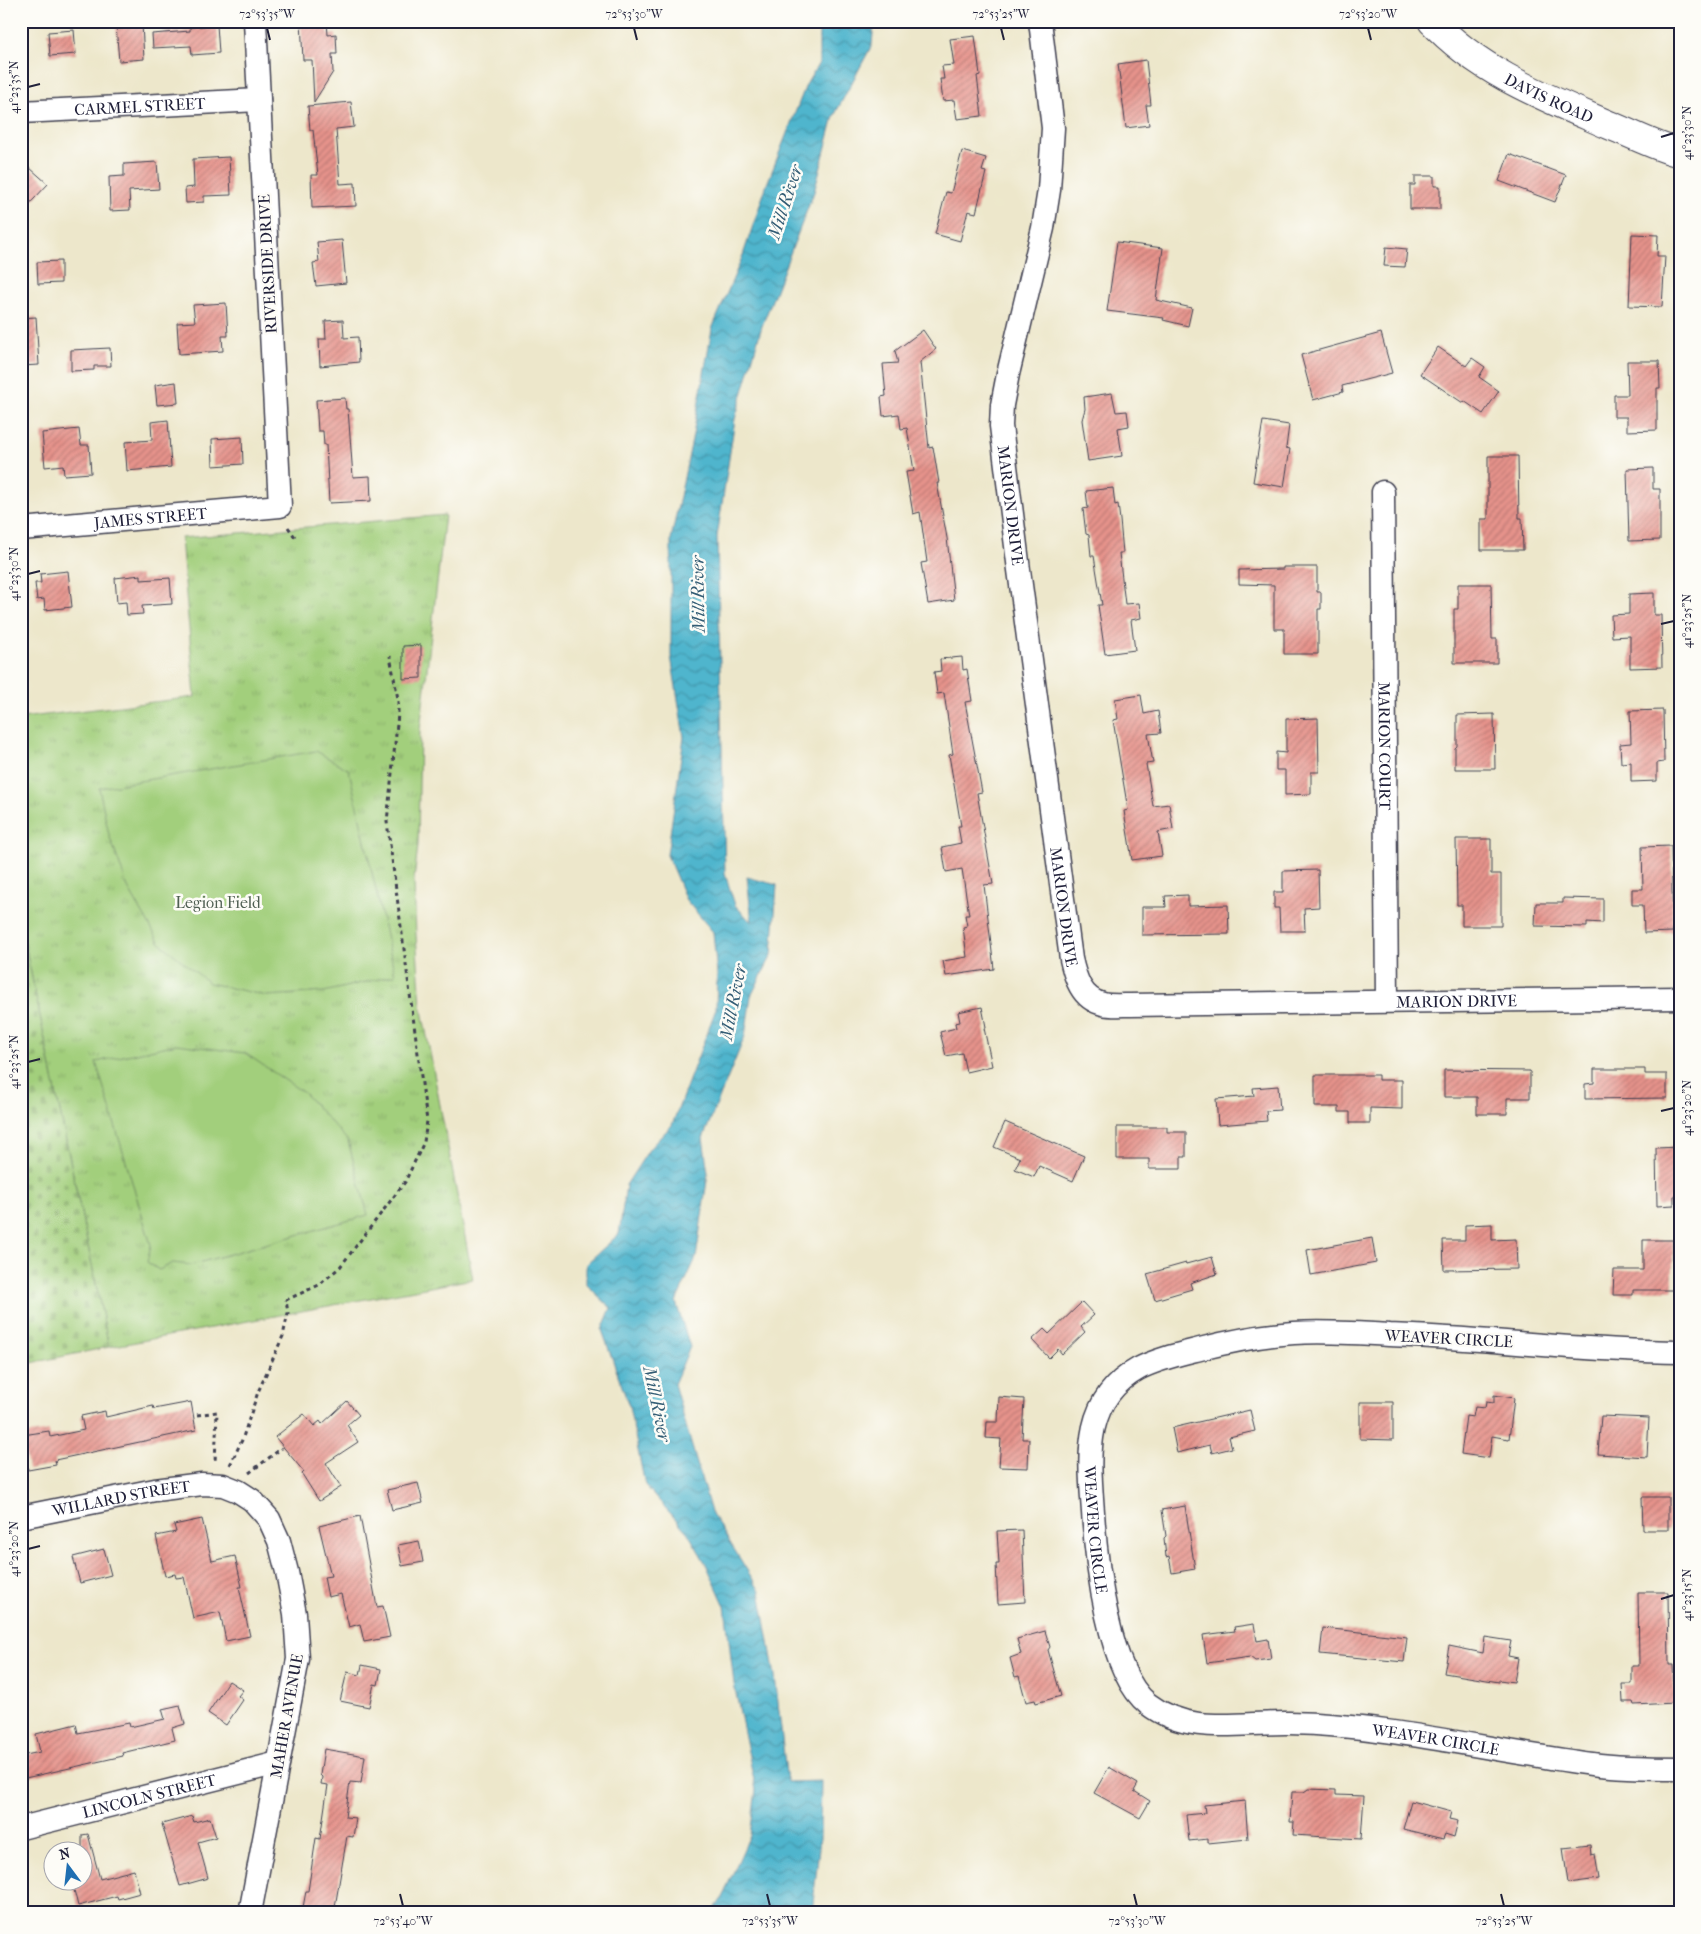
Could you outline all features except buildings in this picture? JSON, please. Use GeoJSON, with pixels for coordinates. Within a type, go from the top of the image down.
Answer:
{"type":"FeatureCollection","features":[{"type":"Feature","properties":{"kind":"main road","name":"DAVIS ROAD"},"geometry":{"type":"LineString","coordinates":[[1432,21],[1449,38],[1495,71],[1598,120],[1680,153]]}},
{"type":"Feature","properties":{"kind":"street","name":"RIVERSIDE DRIVE"},"geometry":{"type":"LineString","coordinates":[[255,21],[280,506]]}},
{"type":"Feature","properties":{"kind":"street","name":"MARION DRIVE"},"geometry":{"type":"LineString","coordinates":[[1040,21],[1052,128],[1050,182],[1043,228],[1008,374],[1002,405],[1002,426],[1018,570],[1071,959],[1075,975],[1082,990],[1090,998],[1102,1004],[1282,1004],[1680,998]]}},
{"type":"Feature","properties":{"kind":"street","name":"CARMEL STREET"},"geometry":{"type":"LineString","coordinates":[[21,112],[259,100]]}},
{"type":"Feature","properties":{"kind":"street","name":"MARION COURT"},"geometry":{"type":"LineString","coordinates":[[1383,492],[1388,1001]]}},
{"type":"Feature","properties":{"kind":"street","name":"JAMES STREET"},"geometry":{"type":"LineString","coordinates":[[21,529],[280,506]]}},
{"type":"Feature","properties":{"kind":"street","name":"WEAVER CIRCLE"},"geometry":{"type":"LineString","coordinates":[[1680,1352],[1611,1349],[1456,1337],[1333,1332],[1259,1336],[1172,1356],[1139,1369],[1115,1386],[1100,1407],[1093,1430],[1090,1466],[1094,1533],[1103,1596],[1114,1643],[1127,1678],[1145,1702],[1168,1717],[1197,1724],[1234,1726],[1314,1723],[1385,1730],[1594,1764],[1633,1768],[1680,1768]]}},
{"type":"Feature","properties":{"kind":"street","name":"WILLARD STREET"},"geometry":{"type":"LineString","coordinates":[[21,1517],[171,1487],[202,1484],[230,1488]]}},
{"type":"Feature","properties":{"kind":"street","name":"MAHER AVENUE"},"geometry":{"type":"LineString","coordinates":[[230,1488],[252,1500],[269,1519],[279,1541],[295,1614],[298,1659],[250,1913]]}},
{"type":"Feature","properties":{"kind":"street","name":"LINCOLN STREET"},"geometry":{"type":"LineString","coordinates":[[21,1828],[278,1763]]}},
{"type":"Feature","properties":{"kind":"path"},"geometry":{"type":"LineString","coordinates":[[288,527],[295,537]]}},
{"type":"Feature","properties":{"kind":"path"},"geometry":{"type":"LineString","coordinates":[[230,1488],[231,1460],[242,1440],[258,1392],[283,1336],[288,1313],[286,1300],[319,1285],[340,1267],[406,1182],[424,1142],[427,1121],[387,822],[398,714],[398,699],[390,656]]}},
{"type":"Feature","properties":{"kind":"path"},"geometry":{"type":"LineString","coordinates":[[198,1416],[217,1412],[215,1463]]}},
{"type":"Feature","properties":{"kind":"path"},"geometry":{"type":"LineString","coordinates":[[230,1488],[282,1448]]}},
{"type":"Feature","properties":{"kind":"green space","name":"Legion Field"},"geometry":{"type":"Polygon","coordinates":[[[445,515],[420,730],[418,845],[414,880],[416,935],[421,1005],[473,1279],[109,1347],[21,925],[21,718],[195,697],[181,538],[445,515]]]}},
{"type":"Feature","properties":{"kind":"green space"},"geometry":{"type":"Polygon","coordinates":[[[316,751],[349,770],[395,975],[324,992],[267,996],[209,983],[160,943],[128,888],[109,835],[99,788],[316,751]]]}},
{"type":"Feature","properties":{"kind":"green space"},"geometry":{"type":"Polygon","coordinates":[[[21,925],[109,1347],[21,1365],[21,925]]]}},
{"type":"Feature","properties":{"kind":"green space"},"geometry":{"type":"Polygon","coordinates":[[[177,1044],[245,1053],[304,1093],[348,1141],[368,1215],[191,1265],[173,1263],[159,1270],[147,1262],[151,1245],[96,1062],[177,1044]]]}},
{"type":"Feature","properties":{"kind":"water","name":"Mill River"},"geometry":{"type":"Polygon","coordinates":[[[813,21],[874,21],[872,45],[834,116],[814,192],[762,326],[735,419],[717,537],[725,874],[735,905],[752,923],[747,877],[777,885],[772,955],[751,996],[745,1036],[703,1138],[708,1173],[696,1258],[676,1302],[690,1347],[674,1384],[711,1512],[760,1591],[775,1676],[787,1782],[821,1781],[820,1838],[812,1913],[712,1913],[721,1900],[750,1835],[756,1790],[734,1684],[725,1606],[706,1564],[688,1533],[645,1485],[629,1406],[602,1330],[611,1308],[586,1284],[586,1264],[619,1234],[626,1185],[650,1148],[672,1125],[716,1009],[717,975],[713,932],[686,900],[667,855],[684,737],[671,656],[671,539],[692,440],[712,329],[743,255],[767,184],[806,85],[819,63],[819,30],[813,21]]]}}]}
